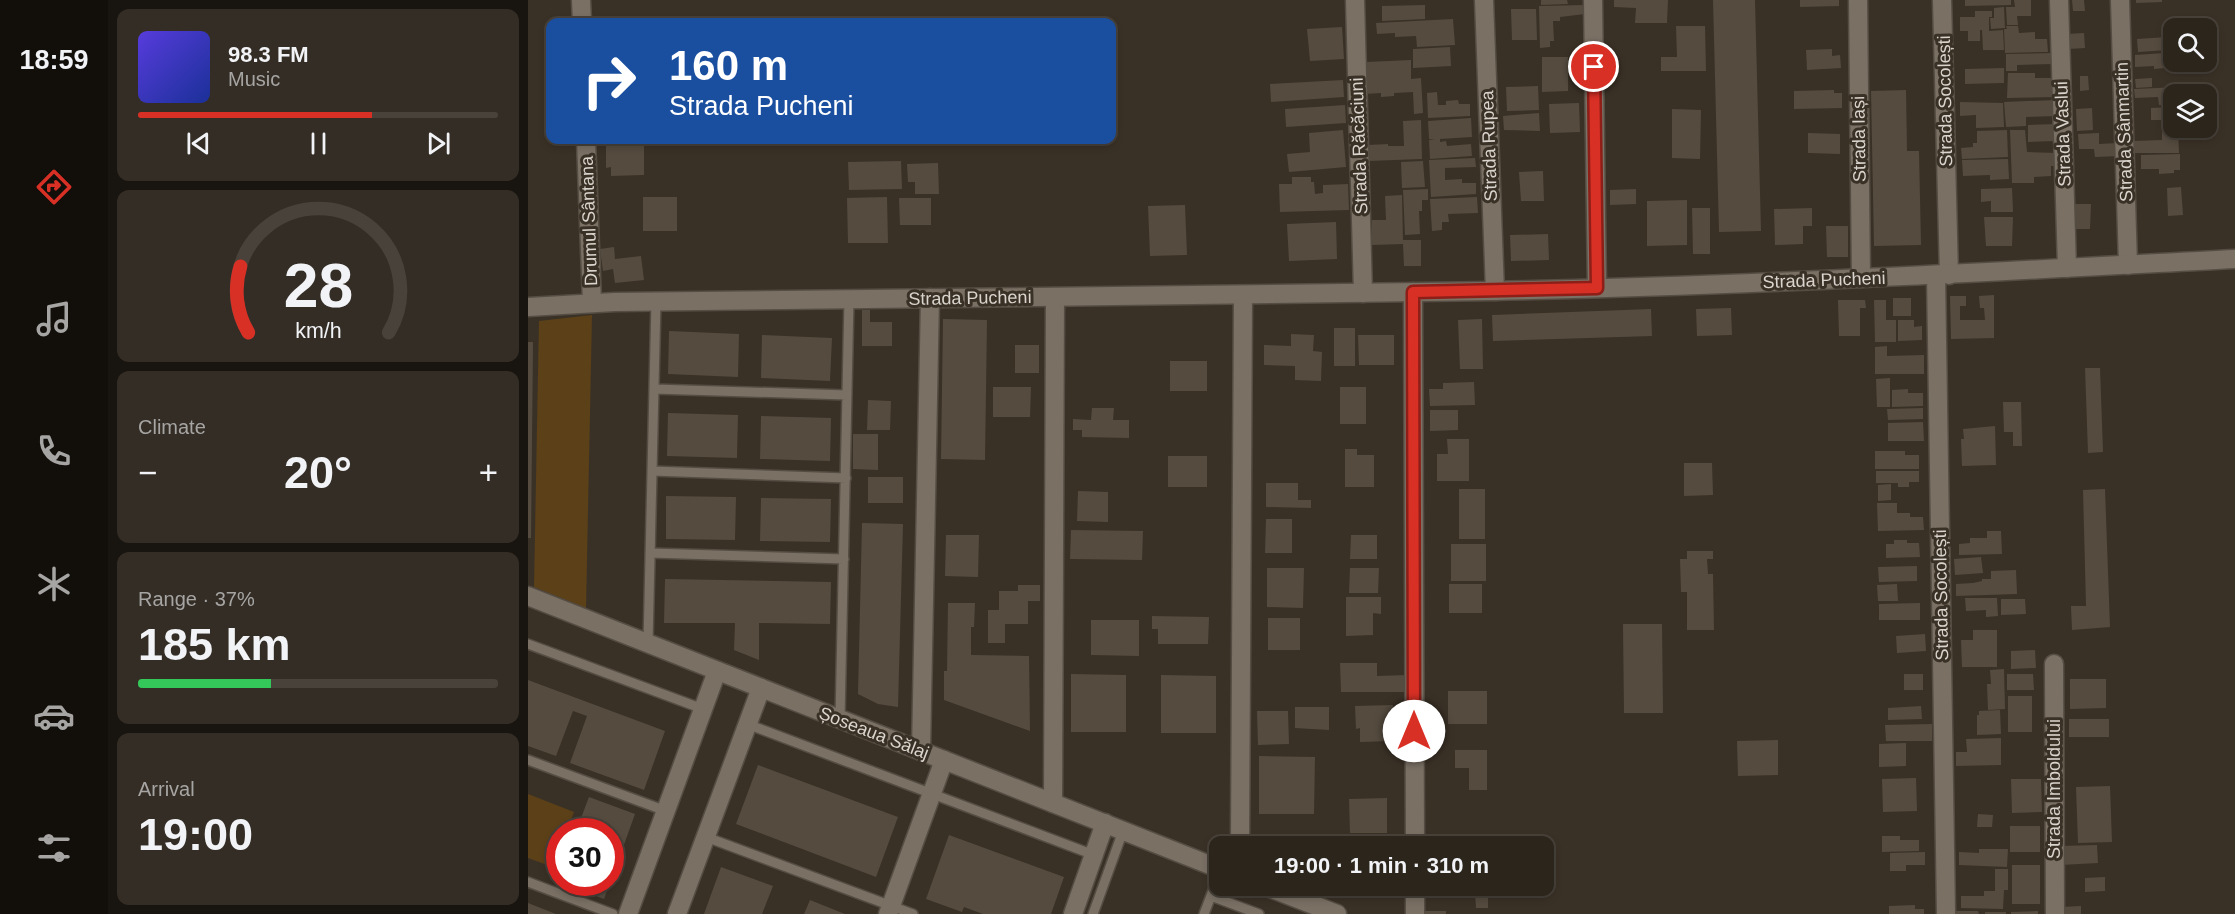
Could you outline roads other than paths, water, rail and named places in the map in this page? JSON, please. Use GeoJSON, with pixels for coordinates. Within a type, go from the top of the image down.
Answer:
{"type":"FeatureCollection","features":[{"type":"Feature","properties":{"kind":"street"},"geometry":{"type":"LineString","coordinates":[[581,0],[582,18]]}},
{"type":"Feature","properties":{"kind":"street","name":"Strada Răcăciuni"},"geometry":{"type":"LineString","coordinates":[[1355,0],[1363,293]]}},
{"type":"Feature","properties":{"kind":"street","name":"Strada Rupea"},"geometry":{"type":"LineString","coordinates":[[1484,0],[1495,291]]}},
{"type":"Feature","properties":{"kind":"street"},"geometry":{"type":"LineString","coordinates":[[1593,0],[1597,288]]}},
{"type":"Feature","properties":{"kind":"street","name":"Strada Iași"},"geometry":{"type":"LineString","coordinates":[[1858,0],[1861,279]]}},
{"type":"Feature","properties":{"kind":"street","name":"Strada Socolești"},"geometry":{"type":"LineString","coordinates":[[1942,0],[1946,914]]}},
{"type":"Feature","properties":{"kind":"street","name":"Strada Vaslui"},"geometry":{"type":"LineString","coordinates":[[2059,0],[2067,268]]}},
{"type":"Feature","properties":{"kind":"street","name":"Strada Sânmartin"},"geometry":{"type":"LineString","coordinates":[[2120,0],[2128,265]]}},
{"type":"Feature","properties":{"kind":"street","name":"Drumul Sântana"},"geometry":{"type":"LineString","coordinates":[[586,144],[592,303]]}},
{"type":"Feature","properties":{"kind":"street","name":"Strada Pucheni"},"geometry":{"type":"LineString","coordinates":[[528,307],[656,301],[1495,291],[1861,279],[2235,259]]}},
{"type":"Feature","properties":{"kind":"street"},"geometry":{"type":"LineString","coordinates":[[1413,292],[1414,836]]}},
{"type":"Feature","properties":{"kind":"street"},"geometry":{"type":"LineString","coordinates":[[1240,836],[1243,295]]}},
{"type":"Feature","properties":{"kind":"street"},"geometry":{"type":"LineString","coordinates":[[1053,803],[1055,297]]}},
{"type":"Feature","properties":{"kind":"street"},"geometry":{"type":"LineString","coordinates":[[921,751],[930,298]]}},
{"type":"Feature","properties":{"kind":"street","name":"Șoseaua Sălaj"},"geometry":{"type":"LineString","coordinates":[[528,596],[1209,866]]}},
{"type":"Feature","properties":{"kind":"street","name":"Strada Imboldului"},"geometry":{"type":"LineString","coordinates":[[2054,664],[2055,914]]}},
{"type":"Feature","properties":{"kind":"street"},"geometry":{"type":"LineString","coordinates":[[628,914],[717,671]]}},
{"type":"Feature","properties":{"kind":"street"},"geometry":{"type":"LineString","coordinates":[[677,914],[761,688]]}},
{"type":"Feature","properties":{"kind":"street"},"geometry":{"type":"LineString","coordinates":[[890,910],[944,760]]}},
{"type":"Feature","properties":{"kind":"street"},"geometry":{"type":"LineString","coordinates":[[1072,914],[1105,823]]}},
{"type":"Feature","properties":{"kind":"street"},"geometry":{"type":"LineString","coordinates":[[1284,896],[1310,909],[1337,914]]}},
{"type":"Feature","properties":{"kind":"street"},"geometry":{"type":"LineString","coordinates":[[1415,896],[1415,914]]}},
{"type":"Feature","properties":{"kind":"lane"},"geometry":{"type":"LineString","coordinates":[[840,719],[849,298]]}},
{"type":"Feature","properties":{"kind":"lane"},"geometry":{"type":"LineString","coordinates":[[648,644],[656,301]]}},
{"type":"Feature","properties":{"kind":"lane"},"geometry":{"type":"LineString","coordinates":[[654,389],[847,395]]}},
{"type":"Feature","properties":{"kind":"lane"},"geometry":{"type":"LineString","coordinates":[[652,471],[846,478]]}},
{"type":"Feature","properties":{"kind":"lane"},"geometry":{"type":"LineString","coordinates":[[650,553],[844,559]]}},
{"type":"Feature","properties":{"kind":"lane"},"geometry":{"type":"LineString","coordinates":[[528,644],[703,709]]}},
{"type":"Feature","properties":{"kind":"lane"},"geometry":{"type":"LineString","coordinates":[[747,724],[1094,855]]}},
{"type":"Feature","properties":{"kind":"lane"},"geometry":{"type":"LineString","coordinates":[[528,760],[666,811]]}},
{"type":"Feature","properties":{"kind":"lane"},"geometry":{"type":"LineString","coordinates":[[1093,914],[1123,831]]}},
{"type":"Feature","properties":{"kind":"lane"},"geometry":{"type":"LineString","coordinates":[[706,837],[890,910],[913,914]]}},
{"type":"Feature","properties":{"kind":"lane"},"geometry":{"type":"LineString","coordinates":[[528,882],[613,914]]}},
{"type":"Feature","properties":{"kind":"lane"},"geometry":{"type":"LineString","coordinates":[[1204,914],[1211,896],[1259,914]]}}]}
